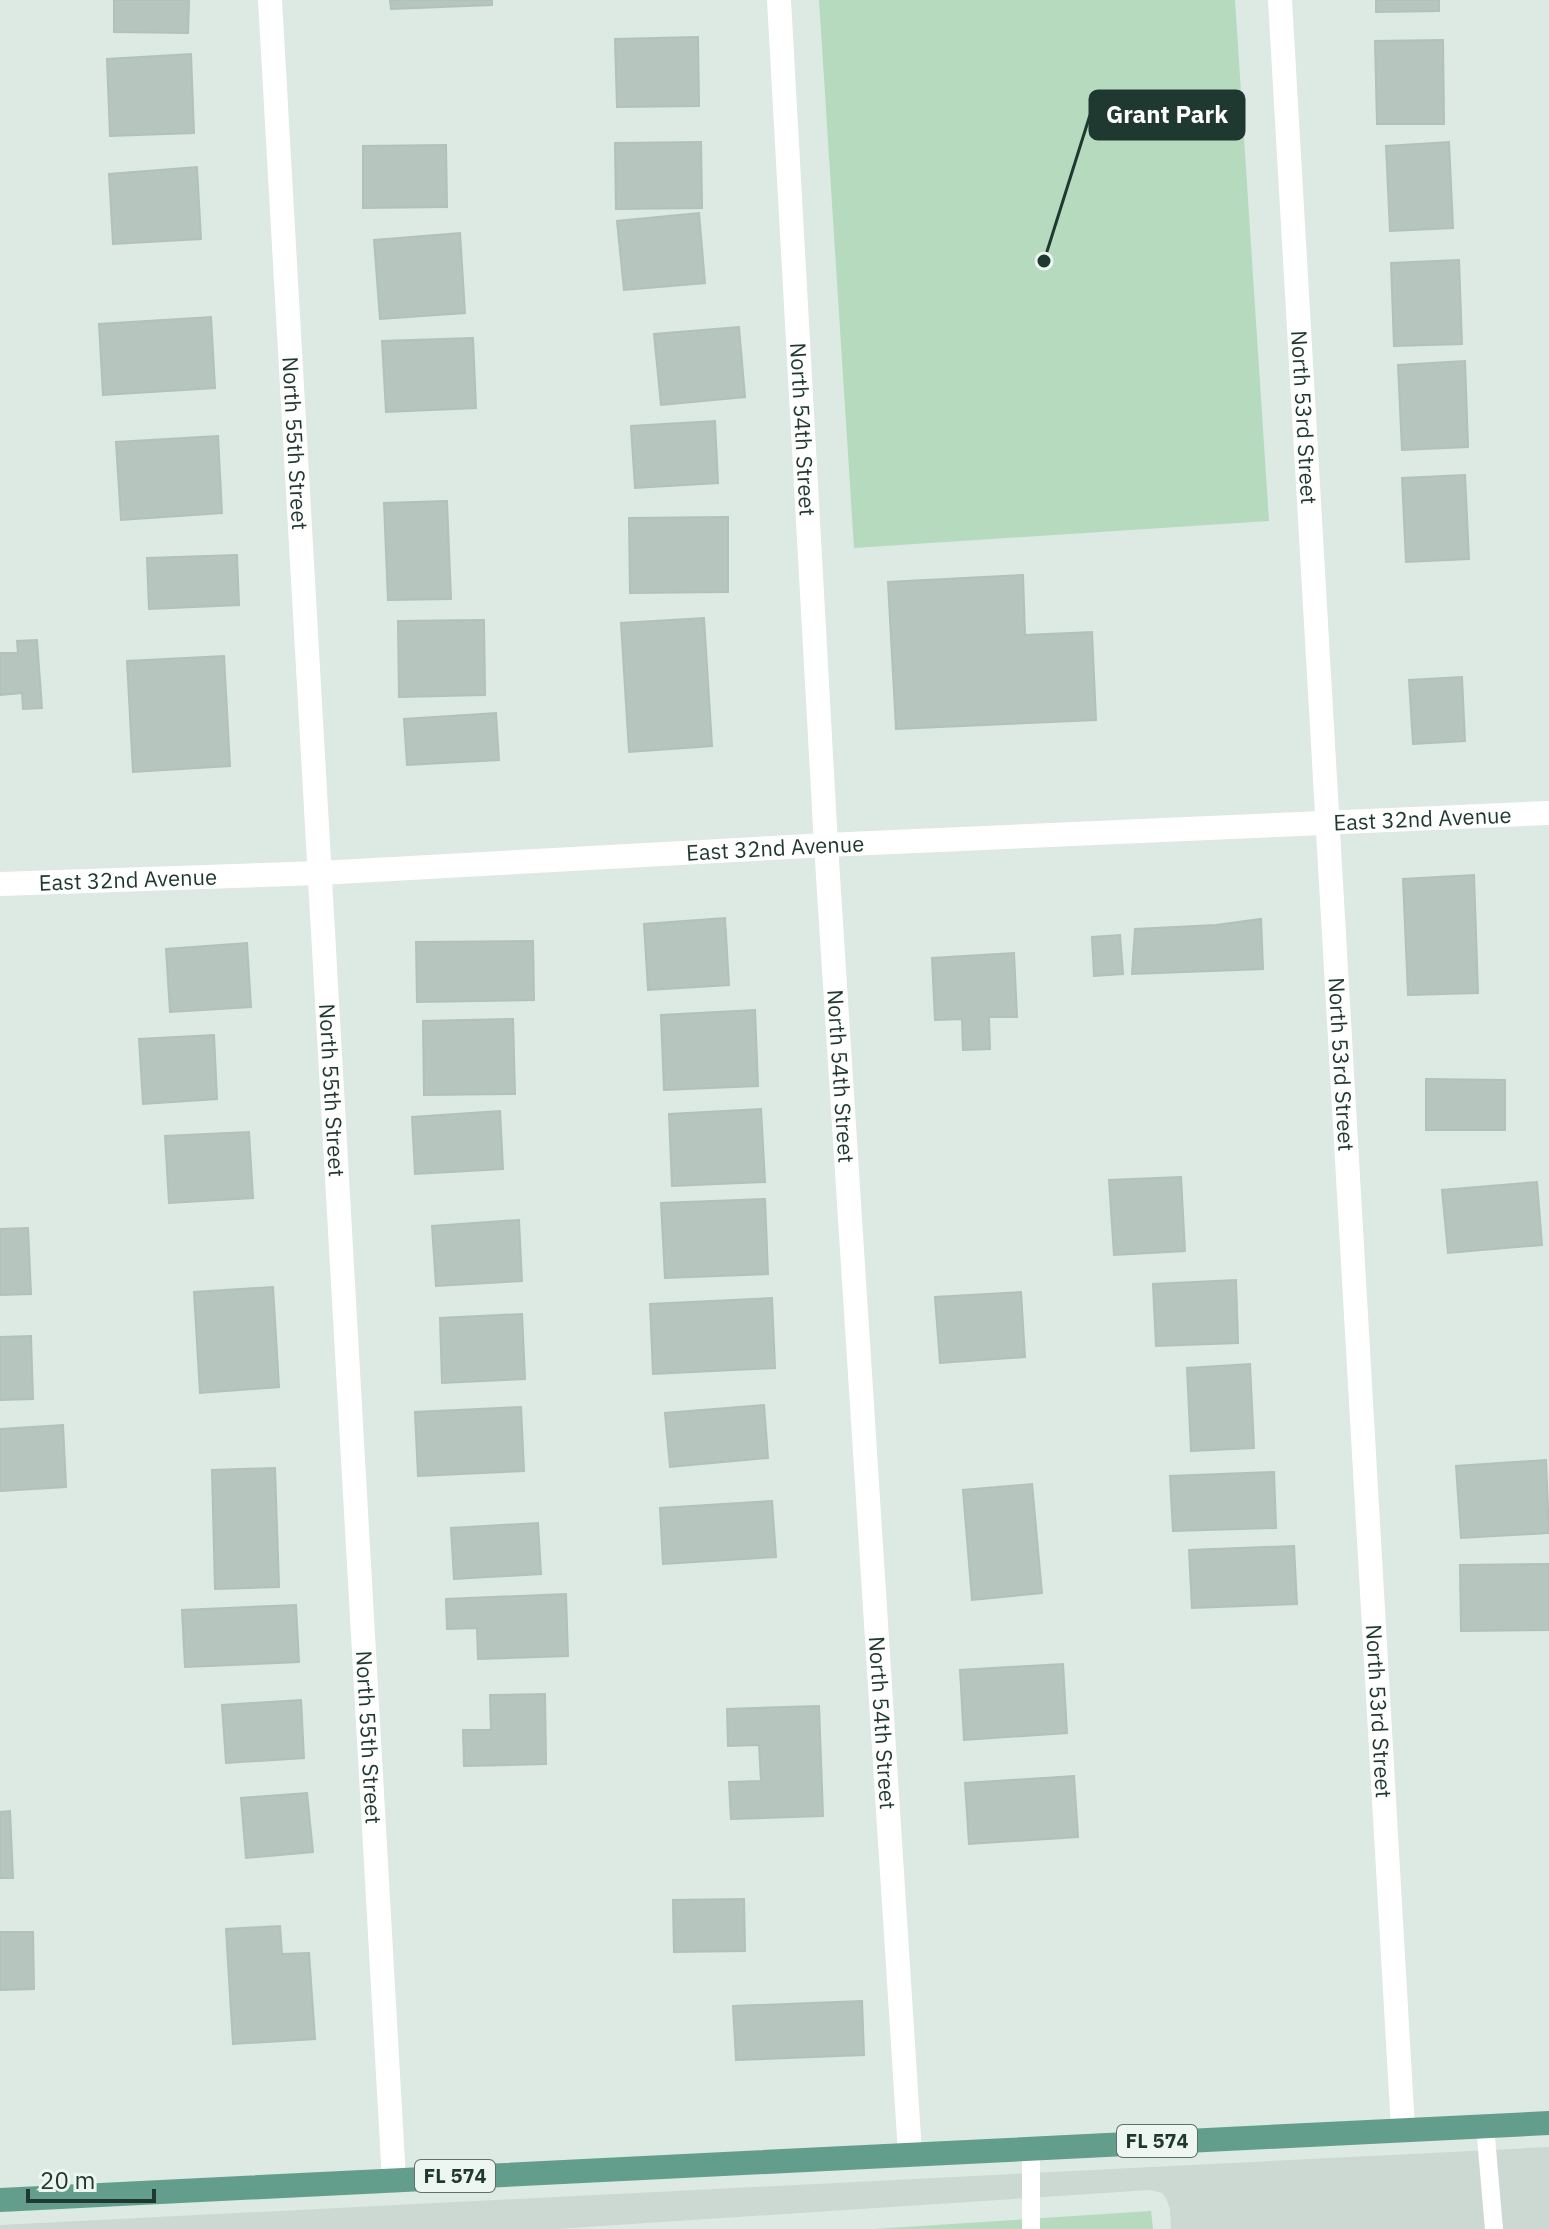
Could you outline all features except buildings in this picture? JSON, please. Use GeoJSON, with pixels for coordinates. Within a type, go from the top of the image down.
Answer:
{"type":"FeatureCollection","features":[{"type":"Feature","properties":{"kind":"main road","name":"FL 574"},"geometry":{"type":"LineString","coordinates":[[0,2200],[1549,2123]]}},
{"type":"Feature","properties":{"kind":"street","name":"North 55th Street"},"geometry":{"type":"LineString","coordinates":[[270,0],[394,2180]]}},
{"type":"Feature","properties":{"kind":"street","name":"North 54th Street"},"geometry":{"type":"LineString","coordinates":[[779,0],[826,845],[910,2153]]}},
{"type":"Feature","properties":{"kind":"street","name":"North 53rd Street"},"geometry":{"type":"LineString","coordinates":[[1280,0],[1403,2129]]}},
{"type":"Feature","properties":{"kind":"street","name":"East 32nd Avenue"},"geometry":{"type":"LineString","coordinates":[[0,884],[320,873],[826,845],[1549,813]]}},
{"type":"Feature","properties":{"kind":"lane"},"geometry":{"type":"LineString","coordinates":[[1485,2126],[1494,2229]]}},
{"type":"Feature","properties":{"kind":"lane"},"geometry":{"type":"LineString","coordinates":[[1031,2148],[1031,2229]]}},
{"type":"Feature","properties":{"kind":"shaded area"},"geometry":{"type":"Polygon","coordinates":[[[1549,2147],[1549,2229],[1171,2229],[1166,2198],[1162,2193],[1150,2190],[556,2229],[0,2229],[0,2225],[1549,2147]]]}},
{"type":"Feature","properties":{"kind":"green space"},"geometry":{"type":"Polygon","coordinates":[[[819,0],[1235,0],[1269,521],[854,548],[819,0]]]}},
{"type":"Feature","properties":{"kind":"green space"},"geometry":{"type":"Polygon","coordinates":[[[1151,2211],[1153,2229],[874,2229],[1151,2211]]]}},
{"type":"Feature","properties":{"kind":"place","name":"Grant Park"},"geometry":{"type":"Point","coordinates":[1044,261]}}]}
